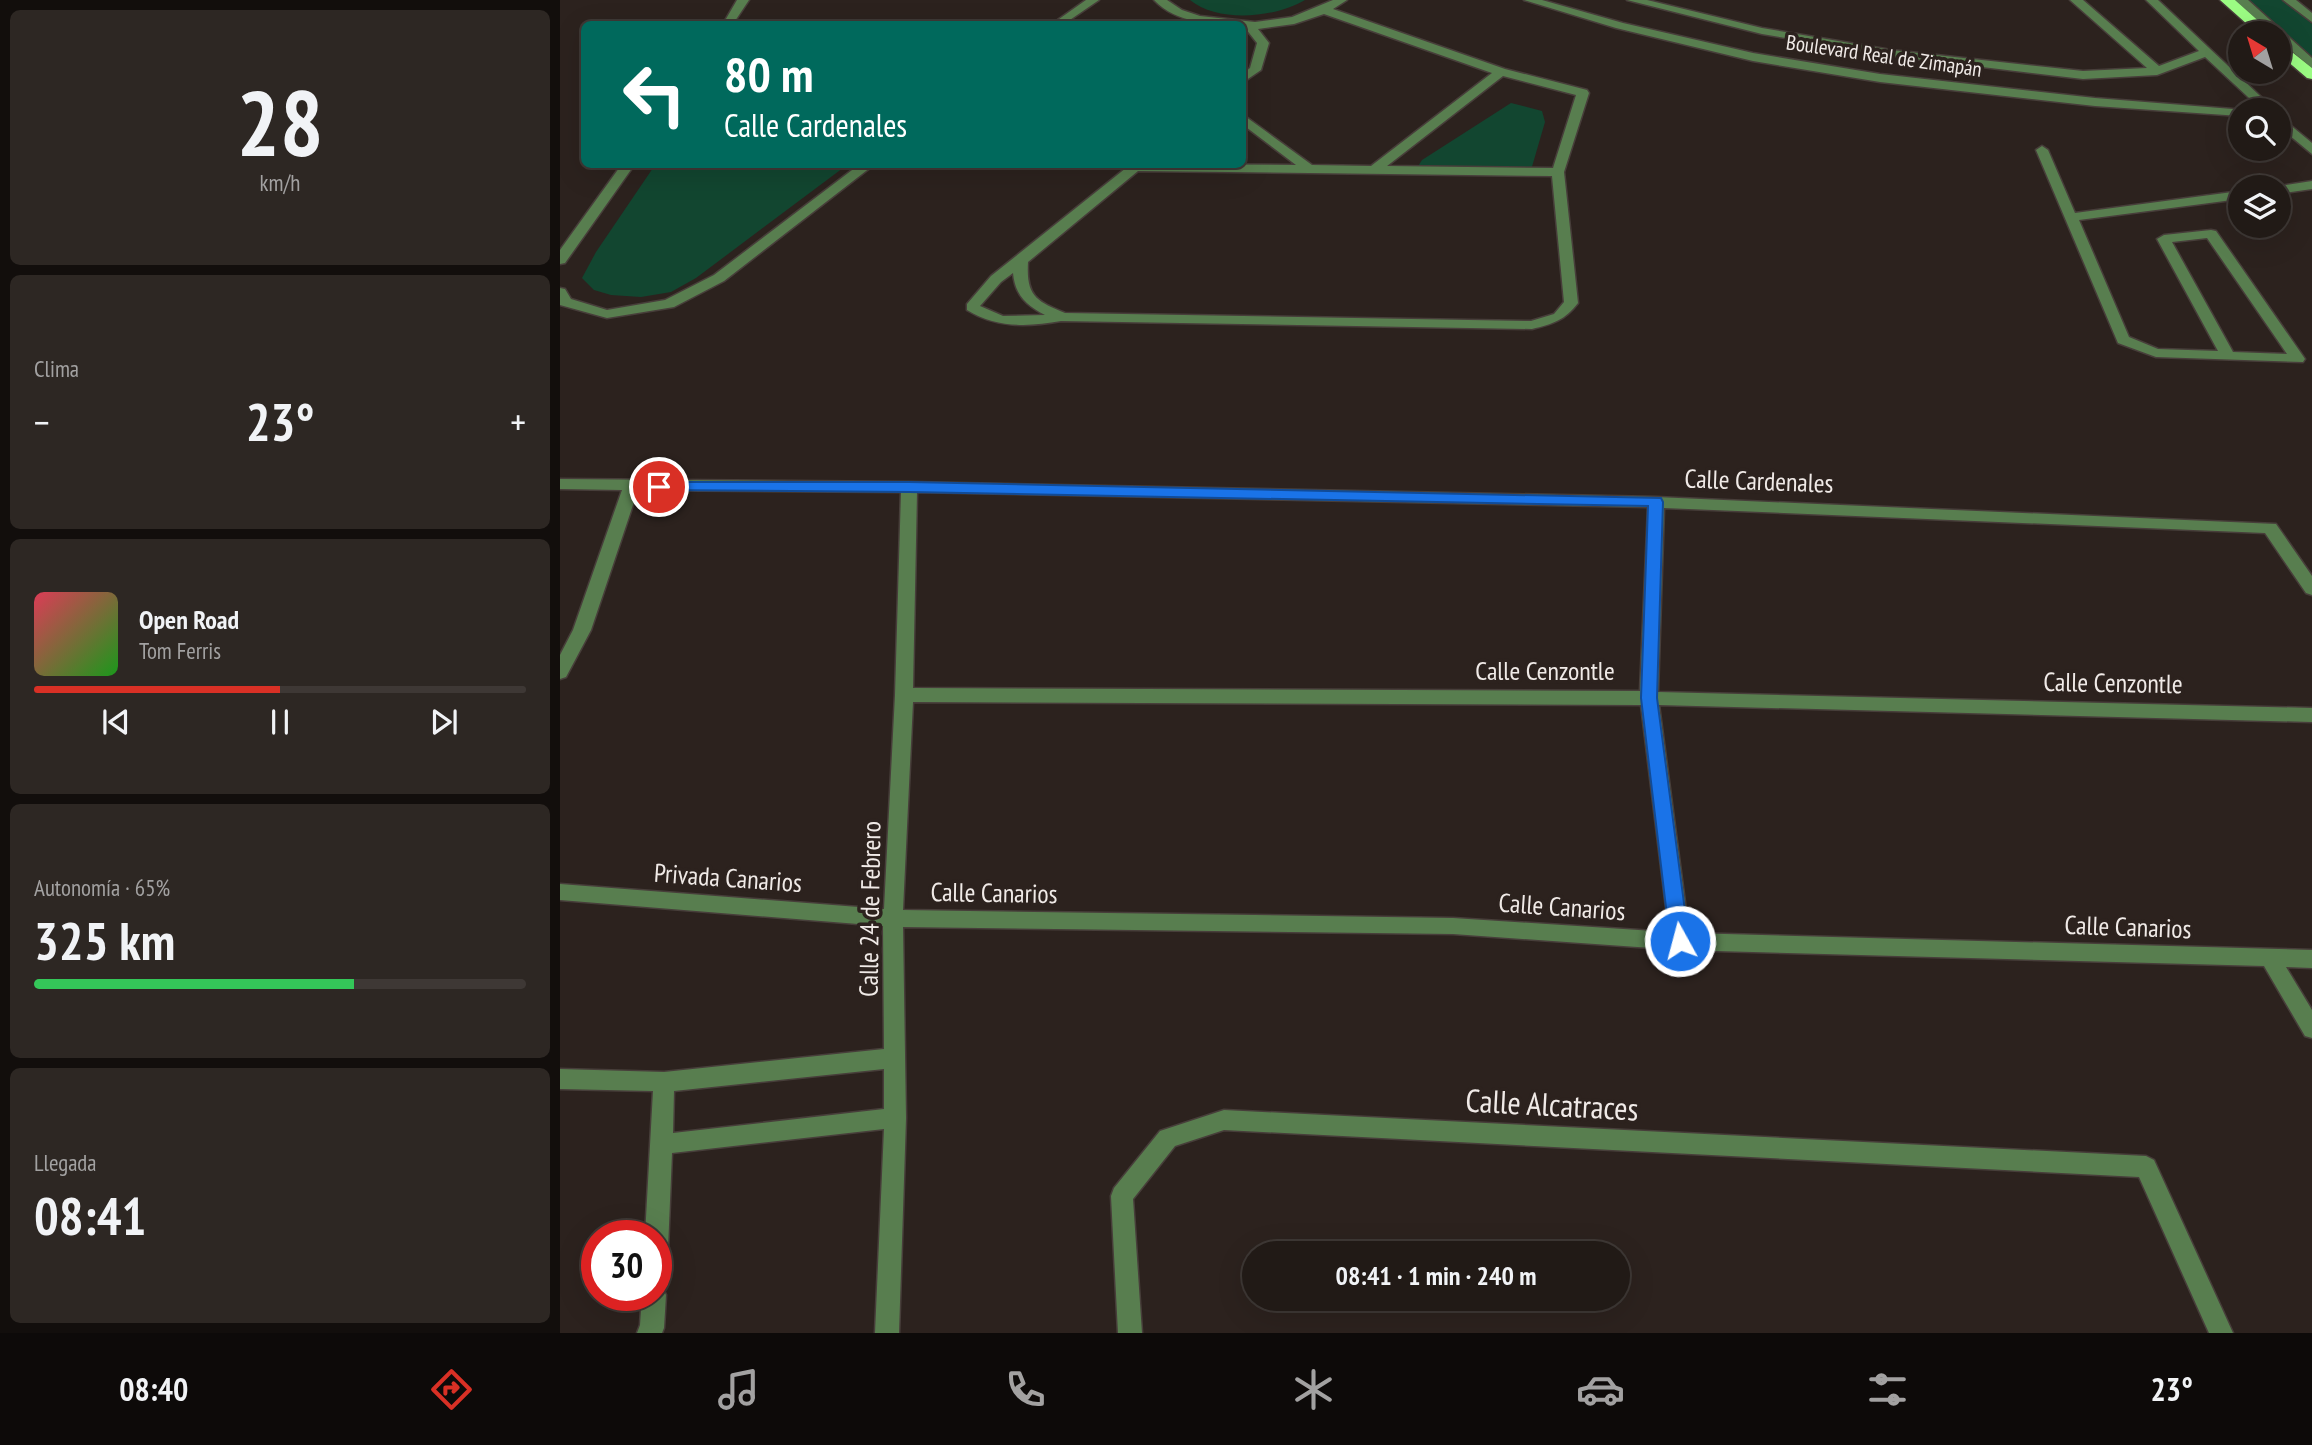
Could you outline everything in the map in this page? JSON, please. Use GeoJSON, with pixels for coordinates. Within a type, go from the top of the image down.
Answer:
{"type":"FeatureCollection","features":[{"type":"Feature","properties":{"kind":"highway"},"geometry":{"type":"LineString","coordinates":[[2227,0],[2251,21]]}},
{"type":"Feature","properties":{"kind":"highway"},"geometry":{"type":"LineString","coordinates":[[2291,56],[2312,75]]}},
{"type":"Feature","properties":{"kind":"street"},"geometry":{"type":"LineString","coordinates":[[730,21],[743,0]]}},
{"type":"Feature","properties":{"kind":"street"},"geometry":{"type":"LineString","coordinates":[[1062,21],[1093,0]]}},
{"type":"Feature","properties":{"kind":"street"},"geometry":{"type":"LineString","coordinates":[[1160,0],[1167,6],[1203,21]]}},
{"type":"Feature","properties":{"kind":"street"},"geometry":{"type":"LineString","coordinates":[[1246,25],[1287,22],[1325,10],[1340,0]]}},
{"type":"Feature","properties":{"kind":"street","name":"Boulevard Real de Zimapán"},"geometry":{"type":"LineString","coordinates":[[1530,0],[1620,26],[1753,57],[1867,76],[2095,102],[2228,111]]}},
{"type":"Feature","properties":{"kind":"street","name":"Boulevard Real de Zimapán"},"geometry":{"type":"LineString","coordinates":[[1633,0],[1762,31],[1891,53],[2083,75],[2157,71],[2207,52]]}},
{"type":"Feature","properties":{"kind":"street"},"geometry":{"type":"LineString","coordinates":[[2076,0],[2157,71]]}},
{"type":"Feature","properties":{"kind":"street"},"geometry":{"type":"LineString","coordinates":[[2152,0],[2256,98]]}},
{"type":"Feature","properties":{"kind":"street"},"geometry":{"type":"LineString","coordinates":[[2241,0],[2264,21]]}},
{"type":"Feature","properties":{"kind":"street"},"geometry":{"type":"LineString","coordinates":[[2289,0],[2312,19]]}},
{"type":"Feature","properties":{"kind":"street"},"geometry":{"type":"LineString","coordinates":[[1136,168],[996,279],[972,307],[984,316],[1013,323],[1063,317],[1532,325],[1559,317],[1571,303],[1558,172],[1583,93],[1501,72],[1325,10]]}},
{"type":"Feature","properties":{"kind":"street"},"geometry":{"type":"LineString","coordinates":[[1246,26],[1263,43],[1255,70],[1246,77]]}},
{"type":"Feature","properties":{"kind":"street"},"geometry":{"type":"LineString","coordinates":[[2291,45],[2312,64]]}},
{"type":"Feature","properties":{"kind":"street"},"geometry":{"type":"LineString","coordinates":[[1374,170],[1501,72]]}},
{"type":"Feature","properties":{"kind":"street"},"geometry":{"type":"LineString","coordinates":[[1246,121],[1309,169]]}},
{"type":"Feature","properties":{"kind":"street"},"geometry":{"type":"LineString","coordinates":[[2291,131],[2312,150]]}},
{"type":"Feature","properties":{"kind":"street"},"geometry":{"type":"LineString","coordinates":[[2042,150],[2123,340],[2156,353],[2298,359],[2211,234],[2164,239],[2228,356]]}},
{"type":"Feature","properties":{"kind":"street"},"geometry":{"type":"LineString","coordinates":[[560,260],[626,168]]}},
{"type":"Feature","properties":{"kind":"street"},"geometry":{"type":"LineString","coordinates":[[560,292],[565,302],[607,314],[669,304],[719,278],[864,168]]}},
{"type":"Feature","properties":{"kind":"street"},"geometry":{"type":"LineString","coordinates":[[1246,168],[1558,172]]}},
{"type":"Feature","properties":{"kind":"street"},"geometry":{"type":"LineString","coordinates":[[2291,188],[2312,185]]}},
{"type":"Feature","properties":{"kind":"street"},"geometry":{"type":"LineString","coordinates":[[2072,217],[2228,197]]}},
{"type":"Feature","properties":{"kind":"street"},"geometry":{"type":"LineString","coordinates":[[1021,261],[1019,281],[1022,293],[1035,305],[1063,317]]}},
{"type":"Feature","properties":{"kind":"street","name":"Calle Cardenales"},"geometry":{"type":"LineString","coordinates":[[560,484],[631,487],[909,487],[1656,502],[2270,528],[2312,589]]}},
{"type":"Feature","properties":{"kind":"street"},"geometry":{"type":"LineString","coordinates":[[560,672],[582,630],[631,487]]}},
{"type":"Feature","properties":{"kind":"street","name":"Calle 24 de Febrero"},"geometry":{"type":"LineString","coordinates":[[887,1333],[895,1118],[893,918],[904,695],[909,487]]}},
{"type":"Feature","properties":{"kind":"street"},"geometry":{"type":"LineString","coordinates":[[1656,502],[1649,698],[1680,941]]}},
{"type":"Feature","properties":{"kind":"street","name":"Calle Cenzontle"},"geometry":{"type":"LineString","coordinates":[[904,695],[1649,698],[2312,715]]}},
{"type":"Feature","properties":{"kind":"street","name":"Privada Canarios"},"geometry":{"type":"LineString","coordinates":[[560,891],[893,918]]}},
{"type":"Feature","properties":{"kind":"street","name":"Calle Canarios"},"geometry":{"type":"LineString","coordinates":[[893,918],[1453,926],[1680,941],[2312,959]]}},
{"type":"Feature","properties":{"kind":"street"},"geometry":{"type":"LineString","coordinates":[[2269,957],[2312,1029]]}},
{"type":"Feature","properties":{"kind":"street"},"geometry":{"type":"LineString","coordinates":[[560,1079],[664,1082],[894,1058]]}},
{"type":"Feature","properties":{"kind":"street"},"geometry":{"type":"LineString","coordinates":[[658,1220],[664,1082]]}},
{"type":"Feature","properties":{"kind":"street"},"geometry":{"type":"LineString","coordinates":[[662,1144],[895,1118]]}},
{"type":"Feature","properties":{"kind":"street","name":"Calle Alcatraces"},"geometry":{"type":"LineString","coordinates":[[1130,1333],[1122,1196],[1168,1138],[1224,1120],[2146,1167],[2221,1333]]}},
{"type":"Feature","properties":{"kind":"street"},"geometry":{"type":"LineString","coordinates":[[649,1333],[653,1311]]}},
{"type":"Feature","properties":{"kind":"green space"},"geometry":{"type":"Polygon","coordinates":[[[1190,0],[1305,0],[1278,11],[1231,15],[1202,7],[1190,0]]]}},
{"type":"Feature","properties":{"kind":"green space"},"geometry":{"type":"Polygon","coordinates":[[[2247,0],[2285,0],[2312,24],[2312,59],[2291,40],[2291,21],[2270,21],[2247,0]]]}},
{"type":"Feature","properties":{"kind":"green space"},"geometry":{"type":"Polygon","coordinates":[[[1511,103],[1542,111],[1545,122],[1529,177],[1413,174],[1422,160],[1511,103]]]}},
{"type":"Feature","properties":{"kind":"green space"},"geometry":{"type":"Polygon","coordinates":[[[653,168],[843,168],[696,278],[671,292],[641,297],[611,295],[594,290],[582,278],[596,252],[653,168]]]}},
{"type":"Feature","properties":{"kind":"route"},"geometry":{"type":"LineString","coordinates":[[659,487],[909,487],[1656,502],[1649,698],[1680,941]]}}]}
